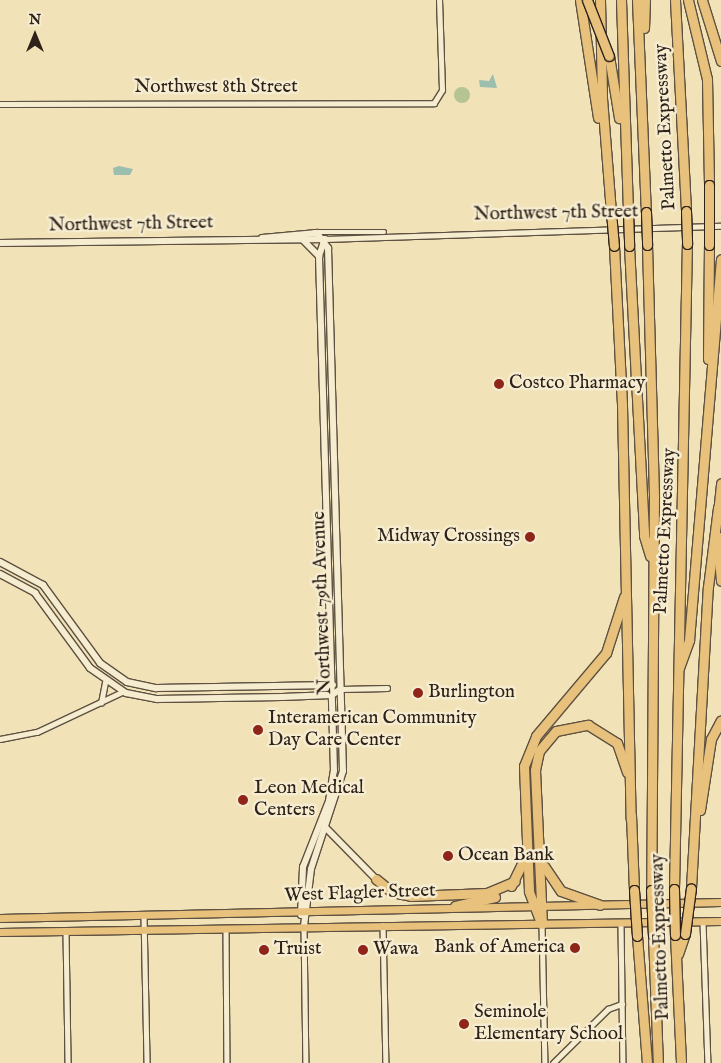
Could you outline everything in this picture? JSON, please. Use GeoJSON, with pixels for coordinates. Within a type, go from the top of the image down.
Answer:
{"type":"FeatureCollection","features":[{"type":"Feature","properties":{"kind":"highway"},"geometry":{"type":"LineString","coordinates":[[580,0],[606,168],[614,246],[626,582],[631,819],[637,936],[647,1063]]}},
{"type":"Feature","properties":{"kind":"highway"},"geometry":{"type":"LineString","coordinates":[[587,0],[609,56],[628,212]]}},
{"type":"Feature","properties":{"kind":"highway"},"geometry":{"type":"LineString","coordinates":[[600,0],[606,168]]}},
{"type":"Feature","properties":{"kind":"highway"},"geometry":{"type":"LineString","coordinates":[[621,0],[621,54],[629,246],[644,536],[652,563]]}},
{"type":"Feature","properties":{"kind":"highway","name":"Palmetto Expressway"},"geometry":{"type":"LineString","coordinates":[[637,0],[647,245],[652,563],[651,890],[658,1063]]}},
{"type":"Feature","properties":{"kind":"highway"},"geometry":{"type":"LineString","coordinates":[[641,63],[645,0]]}},
{"type":"Feature","properties":{"kind":"highway","name":"Palmetto Expressway"},"geometry":{"type":"LineString","coordinates":[[675,0],[687,244],[687,418],[675,677],[674,889],[681,1063]]}},
{"type":"Feature","properties":{"kind":"highway"},"geometry":{"type":"LineString","coordinates":[[688,0],[707,79],[709,367]]}},
{"type":"Feature","properties":{"kind":"highway"},"geometry":{"type":"LineString","coordinates":[[702,0],[721,61]]}},
{"type":"Feature","properties":{"kind":"highway"},"geometry":{"type":"LineString","coordinates":[[675,677],[689,640],[709,367],[721,259]]}},
{"type":"Feature","properties":{"kind":"highway"},"geometry":{"type":"LineString","coordinates":[[676,959],[685,934],[691,888],[708,588],[721,483]]}},
{"type":"Feature","properties":{"kind":"highway"},"geometry":{"type":"LineString","coordinates":[[718,508],[721,581]]}},
{"type":"Feature","properties":{"kind":"highway"},"geometry":{"type":"LineString","coordinates":[[542,924],[532,905],[524,781],[529,748],[606,653],[616,629],[626,582]]}},
{"type":"Feature","properties":{"kind":"highway"},"geometry":{"type":"LineString","coordinates":[[694,840],[711,739],[721,720]]}},
{"type":"Feature","properties":{"kind":"highway"},"geometry":{"type":"LineString","coordinates":[[542,924],[542,863],[536,760],[545,742],[561,729],[588,725],[617,743],[626,765],[631,819]]}},
{"type":"Feature","properties":{"kind":"highway"},"geometry":{"type":"LineString","coordinates":[[455,906],[501,895],[515,881],[528,850]]}},
{"type":"Feature","properties":{"kind":"highway"},"geometry":{"type":"LineString","coordinates":[[542,863],[561,891],[600,905]]}},
{"type":"Feature","properties":{"kind":"highway"},"geometry":{"type":"LineString","coordinates":[[376,879],[392,892],[411,896],[487,893],[515,881]]}},
{"type":"Feature","properties":{"kind":"main road","name":"West Flagler Street"},"geometry":{"type":"LineString","coordinates":[[0,918],[303,912],[455,906],[721,902]]}},
{"type":"Feature","properties":{"kind":"main road","name":"West Flagler Street"},"geometry":{"type":"LineString","coordinates":[[0,932],[721,921]]}},
{"type":"Feature","properties":{"kind":"street","name":"Northwest 8th Street"},"geometry":{"type":"LineString","coordinates":[[0,104],[432,103],[442,90],[439,0]]}},
{"type":"Feature","properties":{"kind":"street","name":"Northwest 7th Street"},"geometry":{"type":"LineString","coordinates":[[262,238],[291,240],[314,232],[392,233],[721,226]]}},
{"type":"Feature","properties":{"kind":"street"},"geometry":{"type":"LineString","coordinates":[[314,232],[325,239]]}},
{"type":"Feature","properties":{"kind":"street","name":"Northwest 7th Street"},"geometry":{"type":"LineString","coordinates":[[0,243],[302,236],[325,239],[392,233]]}},
{"type":"Feature","properties":{"kind":"street"},"geometry":{"type":"LineString","coordinates":[[302,236],[319,256]]}},
{"type":"Feature","properties":{"kind":"street","name":"Northwest 79th Avenue"},"geometry":{"type":"LineString","coordinates":[[304,926],[302,873],[332,787],[332,695],[319,256],[325,239]]}},
{"type":"Feature","properties":{"kind":"street","name":"Northwest 79th Avenue"},"geometry":{"type":"LineString","coordinates":[[303,912],[309,875],[326,828],[342,774],[335,482],[325,239]]}},
{"type":"Feature","properties":{"kind":"street"},"geometry":{"type":"LineString","coordinates":[[325,481],[335,482]]}},
{"type":"Feature","properties":{"kind":"street"},"geometry":{"type":"LineString","coordinates":[[0,562],[41,584],[100,663],[127,682],[152,688],[331,684],[341,689],[388,688]]}},
{"type":"Feature","properties":{"kind":"street"},"geometry":{"type":"LineString","coordinates":[[0,574],[39,597],[90,668],[105,682],[122,692],[158,699],[332,695],[341,689]]}},
{"type":"Feature","properties":{"kind":"street"},"geometry":{"type":"LineString","coordinates":[[101,703],[105,682]]}},
{"type":"Feature","properties":{"kind":"street"},"geometry":{"type":"LineString","coordinates":[[0,739],[37,732],[122,692]]}},
{"type":"Feature","properties":{"kind":"street"},"geometry":{"type":"LineString","coordinates":[[326,828],[376,879]]}},
{"type":"Feature","properties":{"kind":"street"},"geometry":{"type":"LineString","coordinates":[[314,837],[322,838]]}},
{"type":"Feature","properties":{"kind":"street"},"geometry":{"type":"LineString","coordinates":[[144,916],[147,1063]]}},
{"type":"Feature","properties":{"kind":"street"},"geometry":{"type":"LineString","coordinates":[[702,922],[708,1063]]}},
{"type":"Feature","properties":{"kind":"street"},"geometry":{"type":"LineString","coordinates":[[542,924],[544,1063]]}},
{"type":"Feature","properties":{"kind":"street"},"geometry":{"type":"LineString","coordinates":[[621,924],[623,1063]]}},
{"type":"Feature","properties":{"kind":"street"},"geometry":{"type":"LineString","coordinates":[[383,925],[386,1063]]}},
{"type":"Feature","properties":{"kind":"street"},"geometry":{"type":"LineString","coordinates":[[304,926],[306,1063]]}},
{"type":"Feature","properties":{"kind":"street"},"geometry":{"type":"LineString","coordinates":[[226,928],[227,1063]]}},
{"type":"Feature","properties":{"kind":"street"},"geometry":{"type":"LineString","coordinates":[[66,931],[68,1063]]}},
{"type":"Feature","properties":{"kind":"street"},"geometry":{"type":"LineString","coordinates":[[554,1063],[608,1009],[622,1004]]}},
{"type":"Feature","properties":{"kind":"green space"},"geometry":{"type":"Polygon","coordinates":[[[459,87],[465,87],[470,92],[468,101],[459,103],[454,98],[454,92],[459,87]]]}},
{"type":"Feature","properties":{"kind":"shaded area"},"geometry":{"type":"Polygon","coordinates":[[[493,74],[497,88],[480,87],[479,80],[489,81],[493,74]]]}},
{"type":"Feature","properties":{"kind":"shaded area"},"geometry":{"type":"Polygon","coordinates":[[[119,166],[133,169],[130,175],[114,175],[113,168],[119,166]]]}},
{"type":"Feature","properties":{"kind":"place","name":"Costco Pharmacy"},"geometry":{"type":"Point","coordinates":[499,384]}},
{"type":"Feature","properties":{"kind":"place","name":"Midway Crossings"},"geometry":{"type":"Point","coordinates":[530,537]}},
{"type":"Feature","properties":{"kind":"place","name":"Burlington"},"geometry":{"type":"Point","coordinates":[418,693]}},
{"type":"Feature","properties":{"kind":"place","name":"Interamerican Community Day Care Center"},"geometry":{"type":"Point","coordinates":[258,730]}},
{"type":"Feature","properties":{"kind":"place","name":"Leon Medical Centers"},"geometry":{"type":"Point","coordinates":[243,800]}},
{"type":"Feature","properties":{"kind":"place","name":"Ocean Bank"},"geometry":{"type":"Point","coordinates":[448,856]}},
{"type":"Feature","properties":{"kind":"place","name":"Bank of America"},"geometry":{"type":"Point","coordinates":[575,948]}},
{"type":"Feature","properties":{"kind":"place","name":"Truist"},"geometry":{"type":"Point","coordinates":[264,950]}},
{"type":"Feature","properties":{"kind":"place","name":"Wawa"},"geometry":{"type":"Point","coordinates":[363,950]}},
{"type":"Feature","properties":{"kind":"place","name":"Seminole Elementary School"},"geometry":{"type":"Point","coordinates":[464,1024]}}]}
